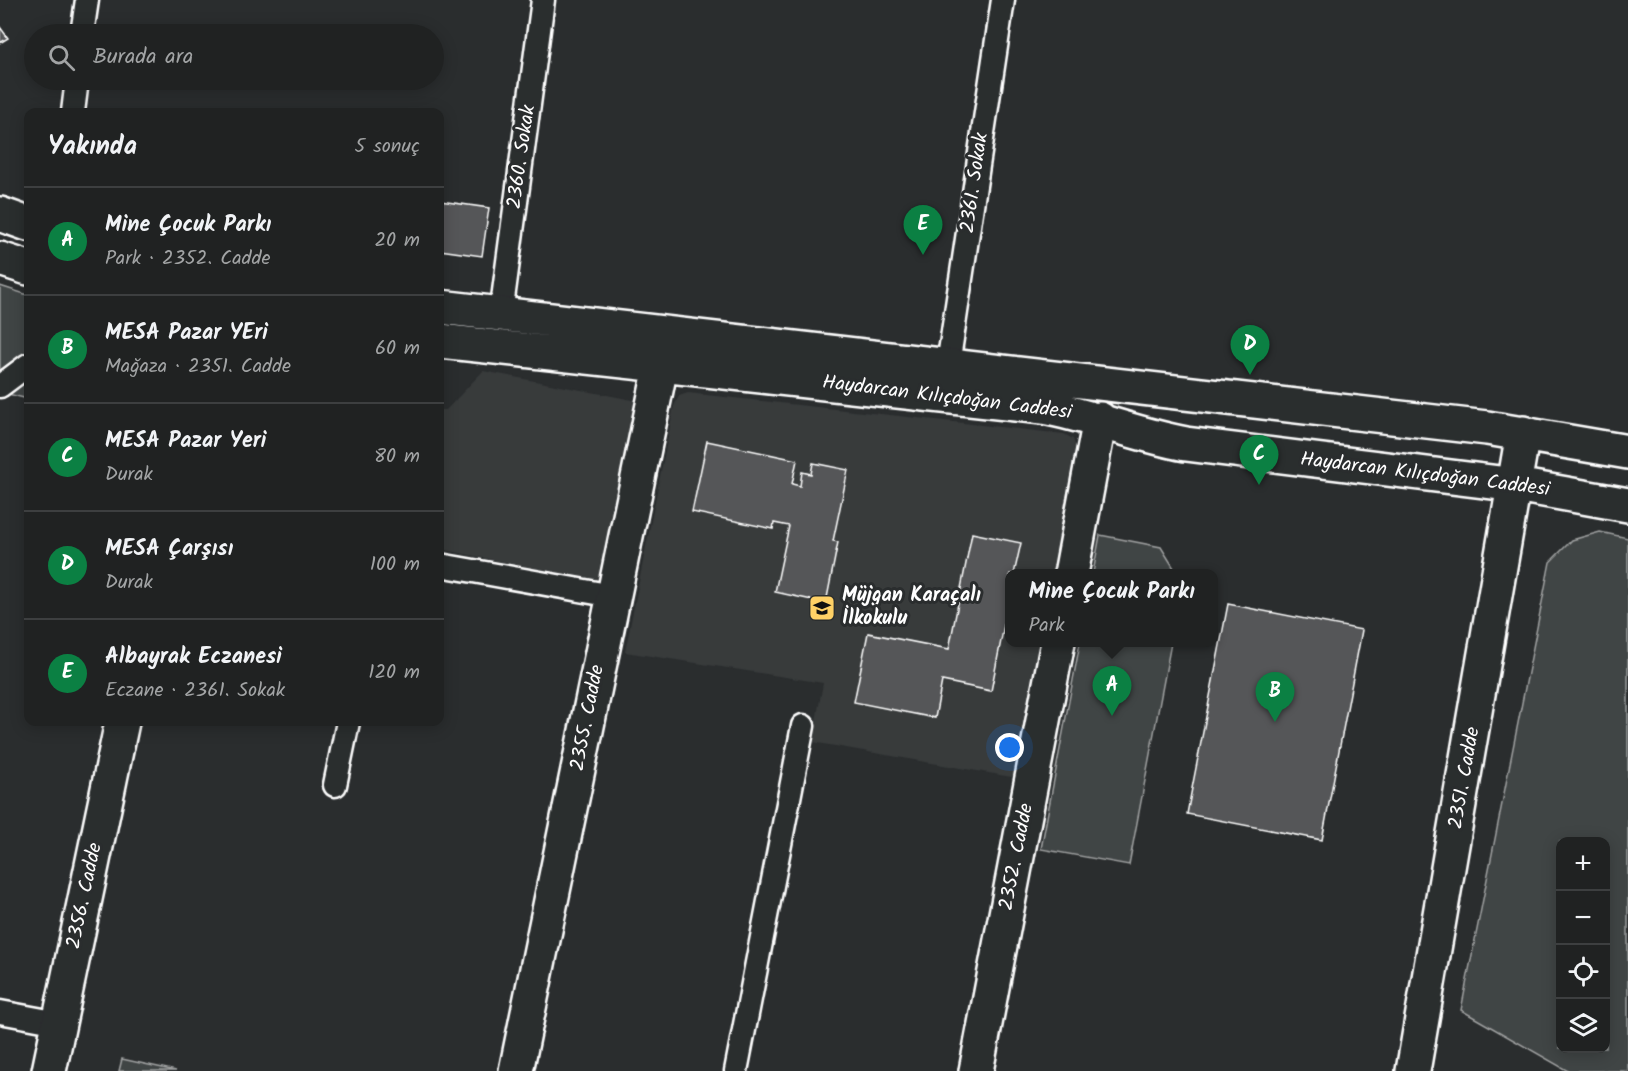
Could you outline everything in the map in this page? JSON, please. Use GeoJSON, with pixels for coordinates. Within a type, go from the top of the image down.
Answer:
{"type":"FeatureCollection","features":[{"type":"Feature","properties":{"kind":"main road"},"geometry":{"type":"LineString","coordinates":[[0,214],[24,223]]}},
{"type":"Feature","properties":{"kind":"main road"},"geometry":{"type":"LineString","coordinates":[[0,259],[24,267]]}},
{"type":"Feature","properties":{"kind":"main road","name":"Haydarcan Kılıçdoğan Caddesi"},"geometry":{"type":"LineString","coordinates":[[444,307],[1523,433],[1628,452]]}},
{"type":"Feature","properties":{"kind":"main road","name":"Haydarcan Kılıçdoğan Caddesi"},"geometry":{"type":"LineString","coordinates":[[444,341],[1043,407],[1100,419],[1152,438],[1186,444],[1516,485],[1628,505]]}},
{"type":"Feature","properties":{"kind":"main road","name":"2355. Cadde"},"geometry":{"type":"LineString","coordinates":[[516,1071],[661,366]]}},
{"type":"Feature","properties":{"kind":"main road"},"geometry":{"type":"LineString","coordinates":[[1072,569],[1100,419]]}},
{"type":"Feature","properties":{"kind":"main road","name":"2351. Cadde"},"geometry":{"type":"LineString","coordinates":[[1413,1071],[1516,485],[1523,433]]}},
{"type":"Feature","properties":{"kind":"main road","name":"2352. Cadde"},"geometry":{"type":"LineString","coordinates":[[976,1071],[1057,647]]}},
{"type":"Feature","properties":{"kind":"main road","name":"2356. Cadde"},"geometry":{"type":"LineString","coordinates":[[49,1071],[121,726]]}},
{"type":"Feature","properties":{"kind":"street"},"geometry":{"type":"LineString","coordinates":[[83,24],[87,0]]}},
{"type":"Feature","properties":{"kind":"street","name":"2360. Sokak"},"geometry":{"type":"LineString","coordinates":[[501,314],[543,0]]}},
{"type":"Feature","properties":{"kind":"street","name":"2361. Sokak"},"geometry":{"type":"LineString","coordinates":[[948,365],[1003,0]]}},
{"type":"Feature","properties":{"kind":"street"},"geometry":{"type":"LineString","coordinates":[[74,108],[76,90]]}},
{"type":"Feature","properties":{"kind":"street"},"geometry":{"type":"LineString","coordinates":[[0,386],[24,368]]}},
{"type":"Feature","properties":{"kind":"street"},"geometry":{"type":"LineString","coordinates":[[444,566],[613,596]]}},
{"type":"Feature","properties":{"kind":"street"},"geometry":{"type":"LineString","coordinates":[[335,785],[347,726]]}},
{"type":"Feature","properties":{"kind":"street"},"geometry":{"type":"LineString","coordinates":[[736,1071],[803,726]]}},
{"type":"Feature","properties":{"kind":"street"},"geometry":{"type":"LineString","coordinates":[[0,1012],[59,1023]]}},
{"type":"Feature","properties":{"kind":"shaded area"},"geometry":{"type":"Polygon","coordinates":[[[0,286],[24,294],[24,398],[0,392],[0,286]]]}},
{"type":"Feature","properties":{"kind":"shaded area"},"geometry":{"type":"Polygon","coordinates":[[[483,371],[638,401],[604,583],[444,550],[444,410],[483,371]]]}},
{"type":"Feature","properties":{"kind":"shaded area","name":"Müjgan Karaçalı İlkokulu"},"geometry":{"type":"Polygon","coordinates":[[[688,393],[1064,434],[1073,439],[1076,448],[1055,569],[1005,569],[1005,647],[1040,647],[1017,778],[812,742],[823,683],[625,652],[674,406],[679,396],[688,393]]]}},
{"type":"Feature","properties":{"kind":"shaded area"},"geometry":{"type":"Polygon","coordinates":[[[1600,532],[1628,538],[1628,1071],[1568,1071],[1461,1010],[1550,562],[1572,540],[1600,532]]]}},
{"type":"Feature","properties":{"kind":"shaded area"},"geometry":{"type":"Polygon","coordinates":[[[1100,535],[1161,547],[1175,569],[1094,569],[1100,535]]]}},
{"type":"Feature","properties":{"kind":"shaded area"},"geometry":{"type":"Polygon","coordinates":[[[1079,647],[1170,647],[1129,865],[1041,849],[1079,647]]]}},
{"type":"Feature","properties":{"kind":"shaded area"},"geometry":{"type":"Polygon","coordinates":[[[122,1059],[176,1071],[119,1071],[122,1059]]]}},
{"type":"Feature","properties":{"kind":"building"},"geometry":{"type":"Polygon","coordinates":[[[0,27],[8,38],[0,43],[0,27]]]}},
{"type":"Feature","properties":{"kind":"building"},"geometry":{"type":"Polygon","coordinates":[[[444,202],[489,208],[482,256],[444,251],[444,202]]]}},
{"type":"Feature","properties":{"kind":"building"},"geometry":{"type":"Polygon","coordinates":[[[707,441],[797,460],[792,484],[800,486],[802,472],[811,474],[813,463],[848,470],[833,541],[838,542],[826,603],[775,592],[789,526],[774,523],[773,529],[692,512],[707,441]]]}},
{"type":"Feature","properties":{"kind":"building"},"geometry":{"type":"Polygon","coordinates":[[[972,533],[1021,543],[1015,569],[1005,569],[1005,620],[991,691],[942,681],[935,718],[854,702],[868,633],[949,649],[972,533]]]}},
{"type":"Feature","properties":{"kind":"building"},"geometry":{"type":"Polygon","coordinates":[[[1228,604],[1362,630],[1322,840],[1187,814],[1228,604]]]}},
{"type":"Feature","properties":{"kind":"place","name":"Albayrak Eczanesi"},"geometry":{"type":"Point","coordinates":[923,255]}},
{"type":"Feature","properties":{"kind":"place","name":"MESA Çarşısı"},"geometry":{"type":"Point","coordinates":[1250,375]}},
{"type":"Feature","properties":{"kind":"place","name":"MESA Pazar Yeri"},"geometry":{"type":"Point","coordinates":[1259,485]}},
{"type":"Feature","properties":{"kind":"place","name":"Müjgan Karaçalı İlkokulu"},"geometry":{"type":"Point","coordinates":[822,608]}},
{"type":"Feature","properties":{"kind":"place","name":"Mine Çocuk Parkı"},"geometry":{"type":"Point","coordinates":[1112,716]}},
{"type":"Feature","properties":{"kind":"place","name":"MESA Pazar YEri"},"geometry":{"type":"Point","coordinates":[1275,722]}}]}
